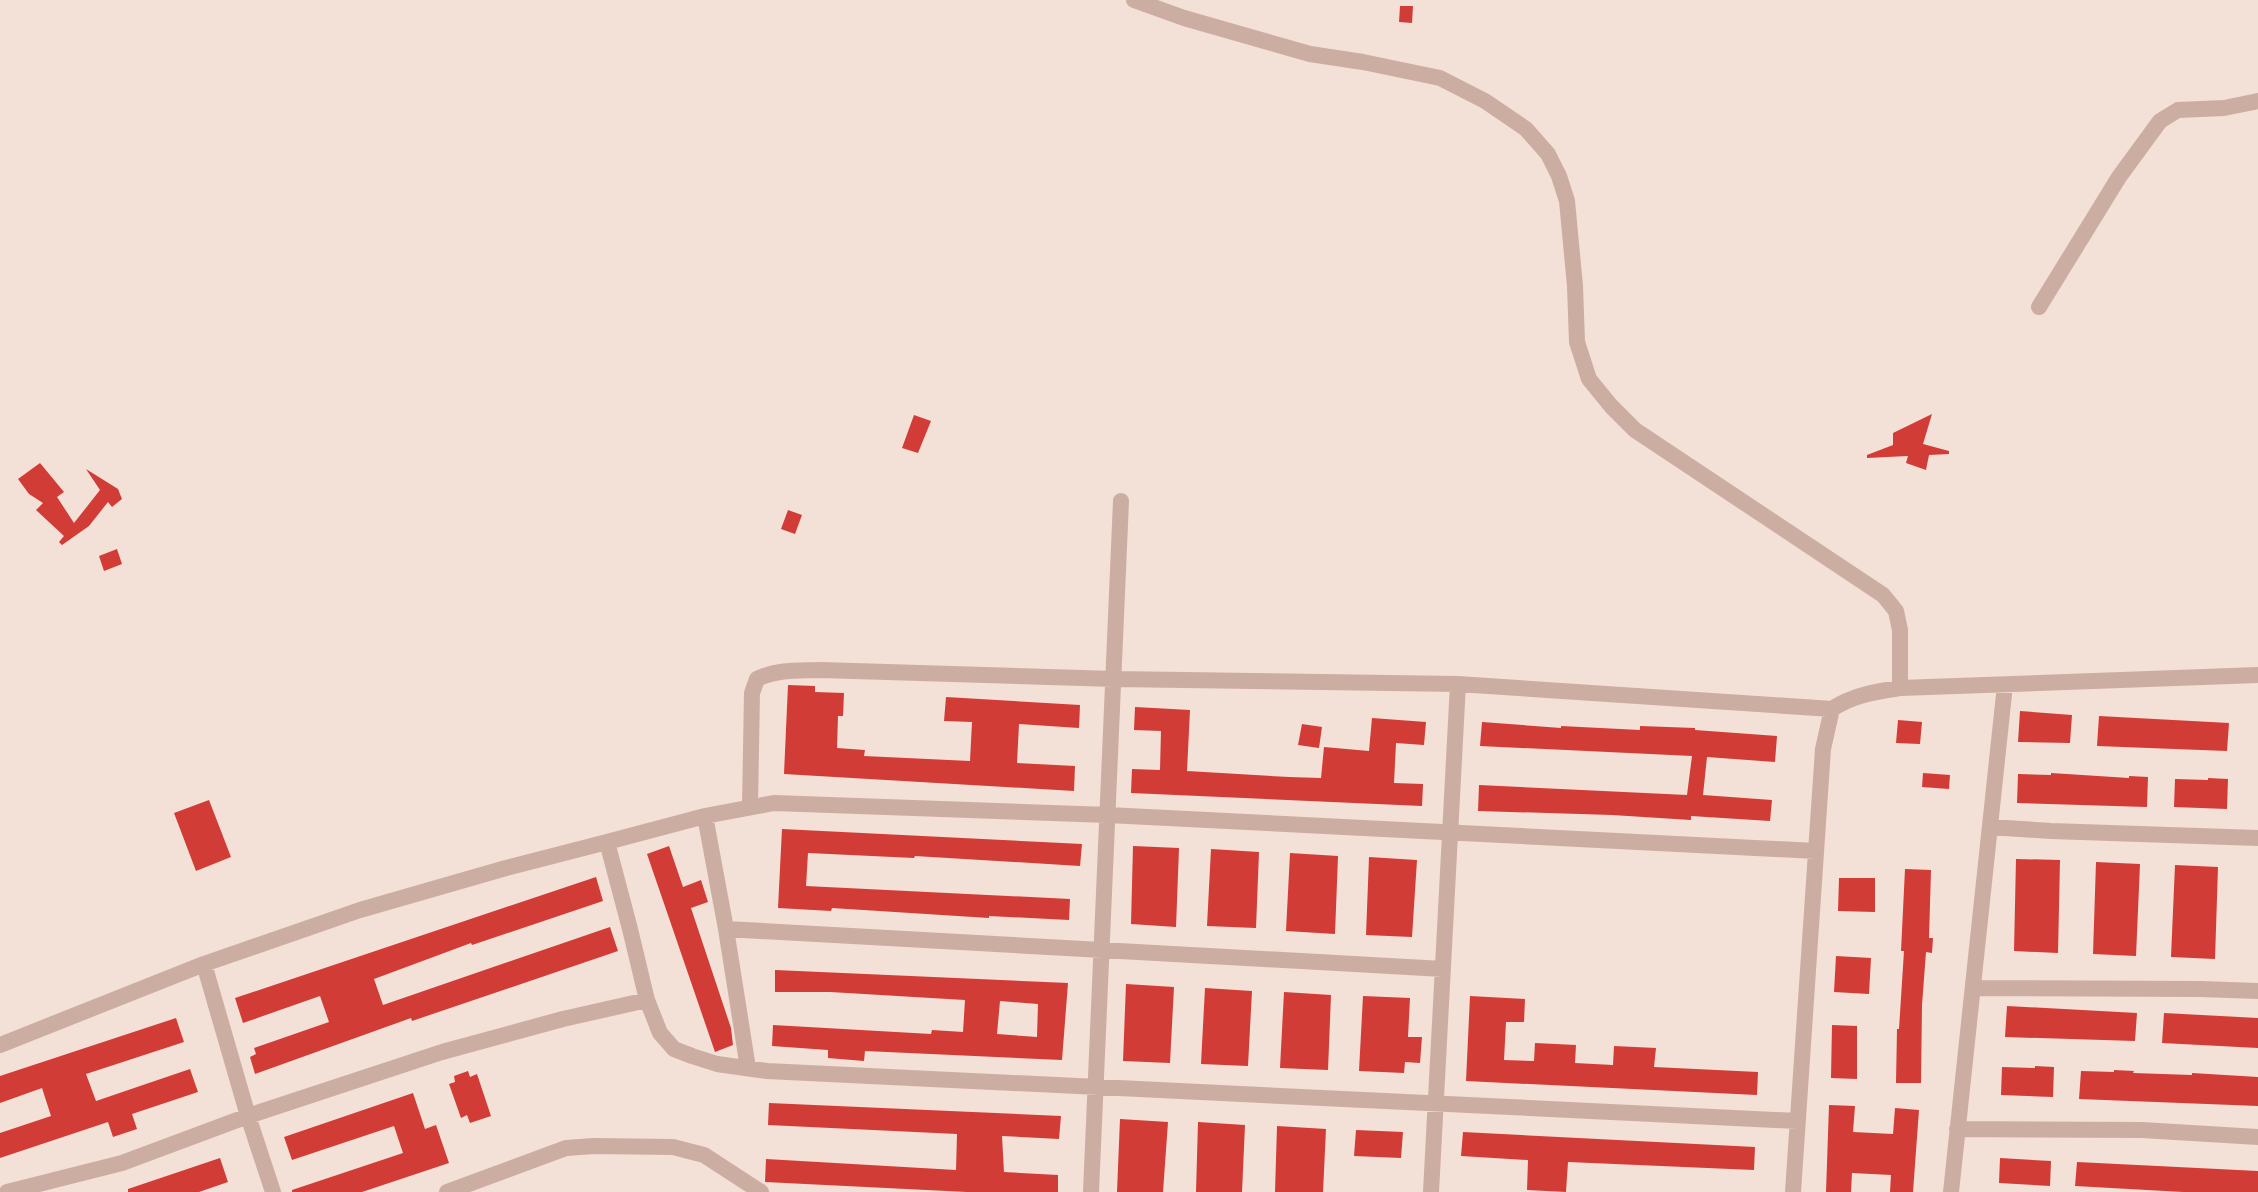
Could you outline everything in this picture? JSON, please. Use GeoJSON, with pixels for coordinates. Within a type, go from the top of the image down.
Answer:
{"type":"FeatureCollection","features":[{"type":"Feature","properties":{"kind":"street"},"geometry":{"type":"LineString","coordinates":[[1134,0],[1184,18],[1310,54],[1440,78],[1485,101],[1526,129],[1548,154],[1567,201],[1577,342],[1589,379],[1635,430],[1883,595],[1896,611],[1900,630],[1900,688]]}},
{"type":"Feature","properties":{"kind":"street"},"geometry":{"type":"LineString","coordinates":[[2039,307],[2119,177],[2160,121],[2178,110],[2224,108],[2258,101]]}},
{"type":"Feature","properties":{"kind":"street"},"geometry":{"type":"LineString","coordinates":[[1091,1192],[1121,501]]}},
{"type":"Feature","properties":{"kind":"street"},"geometry":{"type":"LineString","coordinates":[[750,806],[752,693],[757,679],[769,673],[821,670],[1114,679],[1458,684],[1832,709],[1847,699],[1900,688],[2258,675]]}},
{"type":"Feature","properties":{"kind":"street"},"geometry":{"type":"LineString","coordinates":[[1431,1192],[1458,684]]}},
{"type":"Feature","properties":{"kind":"street"},"geometry":{"type":"LineString","coordinates":[[1951,1192],[2005,685]]}},
{"type":"Feature","properties":{"kind":"street"},"geometry":{"type":"LineString","coordinates":[[1793,1192],[1823,749],[1832,709]]}},
{"type":"Feature","properties":{"kind":"street"},"geometry":{"type":"LineString","coordinates":[[0,1045],[204,964],[360,910],[705,816],[774,803],[1108,815],[1816,851]]}},
{"type":"Feature","properties":{"kind":"street"},"geometry":{"type":"LineString","coordinates":[[705,816],[748,1068]]}},
{"type":"Feature","properties":{"kind":"street"},"geometry":{"type":"LineString","coordinates":[[1990,827],[2258,838]]}},
{"type":"Feature","properties":{"kind":"street"},"geometry":{"type":"LineString","coordinates":[[607,842],[647,1000],[660,1033],[674,1049],[717,1064],[767,1071],[1797,1121]]}},
{"type":"Feature","properties":{"kind":"street"},"geometry":{"type":"LineString","coordinates":[[726,929],[1443,969]]}},
{"type":"Feature","properties":{"kind":"street"},"geometry":{"type":"LineString","coordinates":[[204,964],[273,1192]]}},
{"type":"Feature","properties":{"kind":"street"},"geometry":{"type":"LineString","coordinates":[[1973,988],[2258,991]]}},
{"type":"Feature","properties":{"kind":"street"},"geometry":{"type":"LineString","coordinates":[[7,1192],[122,1163],[248,1116],[442,1052],[647,1000]]}},
{"type":"Feature","properties":{"kind":"street"},"geometry":{"type":"LineString","coordinates":[[1957,1129],[2142,1130],[2258,1137]]}},
{"type":"Feature","properties":{"kind":"street"},"geometry":{"type":"LineString","coordinates":[[447,1192],[566,1148],[594,1146],[673,1147],[704,1155],[761,1192]]}},
{"type":"Feature","properties":{"kind":"building"},"geometry":{"type":"Polygon","coordinates":[[[1400,6],[1413,6],[1412,23],[1399,22],[1400,6]]]}},
{"type":"Feature","properties":{"kind":"building"},"geometry":{"type":"Polygon","coordinates":[[[1932,414],[1923,444],[1949,451],[1949,454],[1929,455],[1926,470],[1906,463],[1908,456],[1867,458],[1867,455],[1893,445],[1893,433],[1932,414]]]}},
{"type":"Feature","properties":{"kind":"building"},"geometry":{"type":"Polygon","coordinates":[[[914,415],[931,421],[918,453],[902,448],[914,415]]]}},
{"type":"Feature","properties":{"kind":"building"},"geometry":{"type":"Polygon","coordinates":[[[40,463],[64,492],[57,497],[74,523],[100,490],[86,469],[118,489],[122,499],[112,507],[108,502],[89,526],[62,545],[59,542],[64,536],[36,510],[43,503],[29,494],[18,479],[40,463]]]}},
{"type":"Feature","properties":{"kind":"building"},"geometry":{"type":"Polygon","coordinates":[[[788,510],[802,515],[795,534],[781,529],[788,510]]]}},
{"type":"Feature","properties":{"kind":"building"},"geometry":{"type":"Polygon","coordinates":[[[117,549],[122,564],[104,571],[99,556],[117,549]]]}},
{"type":"Feature","properties":{"kind":"building"},"geometry":{"type":"Polygon","coordinates":[[[788,685],[815,686],[815,692],[844,693],[843,716],[838,716],[837,748],[865,750],[864,756],[970,761],[972,722],[944,721],[946,697],[1080,705],[1079,728],[1019,724],[1017,763],[1075,766],[1074,791],[784,774],[788,685]]]}},
{"type":"Feature","properties":{"kind":"building"},"geometry":{"type":"Polygon","coordinates":[[[1135,707],[1190,710],[1187,771],[1289,777],[1321,778],[1324,747],[1369,751],[1372,718],[1426,722],[1424,745],[1396,743],[1394,783],[1423,784],[1422,806],[1131,793],[1132,769],[1160,770],[1161,731],[1134,730],[1135,707]]]}},
{"type":"Feature","properties":{"kind":"building"},"geometry":{"type":"Polygon","coordinates":[[[2020,711],[2072,715],[2070,743],[2018,742],[2020,711]]]}},
{"type":"Feature","properties":{"kind":"building"},"geometry":{"type":"Polygon","coordinates":[[[2099,716],[2229,723],[2227,751],[2097,746],[2099,716]]]}},
{"type":"Feature","properties":{"kind":"building"},"geometry":{"type":"Polygon","coordinates":[[[1898,720],[1922,722],[1920,744],[1896,743],[1898,720]]]}},
{"type":"Feature","properties":{"kind":"building"},"geometry":{"type":"Polygon","coordinates":[[[1482,722],[1561,728],[1695,728],[1777,736],[1775,762],[1707,757],[1703,795],[1772,800],[1770,821],[1478,811],[1479,785],[1687,795],[1692,756],[1480,746],[1482,722]]]}},
{"type":"Feature","properties":{"kind":"building"},"geometry":{"type":"Polygon","coordinates":[[[1302,724],[1322,727],[1319,748],[1298,745],[1302,724]]]}},
{"type":"Feature","properties":{"kind":"building"},"geometry":{"type":"Polygon","coordinates":[[[1923,773],[1950,775],[1949,789],[1922,787],[1923,773]]]}},
{"type":"Feature","properties":{"kind":"building"},"geometry":{"type":"Polygon","coordinates":[[[2018,774],[2148,777],[2147,807],[2017,803],[2018,774]]]}},
{"type":"Feature","properties":{"kind":"building"},"geometry":{"type":"Polygon","coordinates":[[[2175,779],[2228,779],[2227,809],[2174,807],[2175,779]]]}},
{"type":"Feature","properties":{"kind":"building"},"geometry":{"type":"Polygon","coordinates":[[[209,800],[231,857],[196,871],[174,813],[209,800]]]}},
{"type":"Feature","properties":{"kind":"building"},"geometry":{"type":"Polygon","coordinates":[[[782,829],[1082,844],[1080,866],[808,853],[806,886],[1070,899],[1069,920],[778,908],[782,829]]]}},
{"type":"Feature","properties":{"kind":"building"},"geometry":{"type":"Polygon","coordinates":[[[669,846],[683,887],[701,880],[708,902],[691,908],[731,1028],[733,1045],[715,1052],[647,854],[669,846]]]}},
{"type":"Feature","properties":{"kind":"building"},"geometry":{"type":"Polygon","coordinates":[[[1133,846],[1179,848],[1176,927],[1131,924],[1133,846]]]}},
{"type":"Feature","properties":{"kind":"building"},"geometry":{"type":"Polygon","coordinates":[[[1211,849],[1259,852],[1256,928],[1207,926],[1211,849]]]}},
{"type":"Feature","properties":{"kind":"building"},"geometry":{"type":"Polygon","coordinates":[[[1290,853],[1338,856],[1335,934],[1286,931],[1290,853]]]}},
{"type":"Feature","properties":{"kind":"building"},"geometry":{"type":"Polygon","coordinates":[[[1369,857],[1417,860],[1412,937],[1366,935],[1369,857]]]}},
{"type":"Feature","properties":{"kind":"building"},"geometry":{"type":"Polygon","coordinates":[[[2016,859],[2060,860],[2058,953],[2014,951],[2016,859]]]}},
{"type":"Feature","properties":{"kind":"building"},"geometry":{"type":"Polygon","coordinates":[[[2096,862],[2140,864],[2136,956],[2093,954],[2096,862]]]}},
{"type":"Feature","properties":{"kind":"building"},"geometry":{"type":"Polygon","coordinates":[[[2175,865],[2218,867],[2215,959],[2171,957],[2175,865]]]}},
{"type":"Feature","properties":{"kind":"building"},"geometry":{"type":"Polygon","coordinates":[[[1905,869],[1931,870],[1929,938],[1933,938],[1932,953],[1926,952],[1921,1083],[1896,1083],[1904,951],[1901,951],[1905,869]]]}},
{"type":"Feature","properties":{"kind":"building"},"geometry":{"type":"Polygon","coordinates":[[[596,877],[603,901],[471,943],[374,979],[383,1005],[610,927],[618,951],[412,1021],[411,1018],[255,1074],[250,1057],[256,1054],[254,1048],[329,1022],[320,996],[243,1023],[235,998],[596,877]]]}},
{"type":"Feature","properties":{"kind":"building"},"geometry":{"type":"Polygon","coordinates":[[[1839,878],[1875,878],[1875,912],[1838,911],[1839,878]]]}},
{"type":"Feature","properties":{"kind":"building"},"geometry":{"type":"Polygon","coordinates":[[[1836,956],[1871,958],[1869,994],[1834,992],[1836,956]]]}},
{"type":"Feature","properties":{"kind":"building"},"geometry":{"type":"Polygon","coordinates":[[[775,970],[1068,983],[1062,1060],[865,1051],[864,1061],[828,1058],[828,1050],[772,1046],[773,1025],[931,1034],[932,1030],[963,1032],[965,1000],[775,992],[775,970]],[[1000,1001],[997,1034],[1037,1037],[1038,1004],[1000,1001]]]}},
{"type":"Feature","properties":{"kind":"building"},"geometry":{"type":"Polygon","coordinates":[[[1126,984],[1174,987],[1170,1063],[1123,1061],[1126,984]]]}},
{"type":"Feature","properties":{"kind":"building"},"geometry":{"type":"Polygon","coordinates":[[[1205,988],[1252,991],[1248,1066],[1201,1064],[1205,988]]]}},
{"type":"Feature","properties":{"kind":"building"},"geometry":{"type":"Polygon","coordinates":[[[1284,992],[1331,995],[1328,1070],[1280,1068],[1284,992]]]}},
{"type":"Feature","properties":{"kind":"building"},"geometry":{"type":"Polygon","coordinates":[[[1363,996],[1410,998],[1408,1037],[1422,1037],[1420,1063],[1405,1062],[1404,1073],[1359,1071],[1363,996]]]}},
{"type":"Feature","properties":{"kind":"building"},"geometry":{"type":"Polygon","coordinates":[[[1470,996],[1525,999],[1524,1022],[1506,1022],[1504,1060],[1534,1061],[1535,1043],[1576,1045],[1575,1063],[1613,1065],[1614,1046],[1656,1048],[1654,1067],[1758,1072],[1757,1095],[1466,1081],[1470,996]]]}},
{"type":"Feature","properties":{"kind":"building"},"geometry":{"type":"Polygon","coordinates":[[[2007,1006],[2137,1013],[2135,1041],[2005,1037],[2007,1006]]]}},
{"type":"Feature","properties":{"kind":"building"},"geometry":{"type":"Polygon","coordinates":[[[2164,1013],[2258,1018],[2258,1048],[2162,1043],[2164,1013]]]}},
{"type":"Feature","properties":{"kind":"building"},"geometry":{"type":"Polygon","coordinates":[[[176,1018],[184,1042],[86,1074],[96,1101],[190,1069],[198,1092],[132,1114],[137,1129],[113,1137],[108,1122],[0,1158],[0,1133],[51,1116],[42,1088],[0,1103],[0,1076],[176,1018]]]}},
{"type":"Feature","properties":{"kind":"building"},"geometry":{"type":"Polygon","coordinates":[[[1832,1025],[1857,1026],[1857,1079],[1831,1078],[1832,1025]]]}},
{"type":"Feature","properties":{"kind":"building"},"geometry":{"type":"Polygon","coordinates":[[[2002,1067],[2054,1067],[2053,1097],[2001,1095],[2002,1067]]]}},
{"type":"Feature","properties":{"kind":"building"},"geometry":{"type":"Polygon","coordinates":[[[468,1071],[470,1077],[477,1074],[491,1116],[470,1123],[467,1115],[461,1118],[449,1084],[455,1082],[454,1076],[468,1071]]]}},
{"type":"Feature","properties":{"kind":"building"},"geometry":{"type":"Polygon","coordinates":[[[2081,1071],[2258,1077],[2258,1106],[2079,1099],[2081,1071]]]}},
{"type":"Feature","properties":{"kind":"building"},"geometry":{"type":"Polygon","coordinates":[[[413,1093],[425,1129],[436,1125],[449,1163],[362,1192],[292,1192],[403,1153],[394,1126],[292,1160],[284,1137],[413,1093]]]}},
{"type":"Feature","properties":{"kind":"building"},"geometry":{"type":"Polygon","coordinates":[[[769,1103],[1061,1116],[1059,1139],[1002,1136],[1004,1172],[1058,1175],[1058,1192],[967,1192],[765,1182],[766,1159],[956,1170],[957,1134],[768,1125],[769,1103]]]}},
{"type":"Feature","properties":{"kind":"building"},"geometry":{"type":"Polygon","coordinates":[[[1829,1105],[1855,1106],[1853,1132],[1893,1134],[1895,1108],[1919,1110],[1913,1192],[1890,1192],[1891,1175],[1852,1173],[1851,1192],[1826,1192],[1829,1105]]]}},
{"type":"Feature","properties":{"kind":"building"},"geometry":{"type":"Polygon","coordinates":[[[1120,1119],[1168,1122],[1163,1192],[1117,1192],[1120,1119]]]}},
{"type":"Feature","properties":{"kind":"building"},"geometry":{"type":"Polygon","coordinates":[[[1198,1122],[1245,1125],[1242,1192],[1196,1192],[1198,1122]]]}},
{"type":"Feature","properties":{"kind":"building"},"geometry":{"type":"Polygon","coordinates":[[[1277,1126],[1326,1129],[1323,1192],[1275,1192],[1277,1126]]]}},
{"type":"Feature","properties":{"kind":"building"},"geometry":{"type":"Polygon","coordinates":[[[1356,1130],[1403,1132],[1401,1158],[1354,1156],[1356,1130]]]}},
{"type":"Feature","properties":{"kind":"building"},"geometry":{"type":"Polygon","coordinates":[[[1463,1132],[1755,1147],[1754,1170],[1568,1162],[1566,1192],[1527,1190],[1528,1160],[1461,1156],[1463,1132]]]}},
{"type":"Feature","properties":{"kind":"building"},"geometry":{"type":"Polygon","coordinates":[[[220,1158],[228,1182],[199,1192],[128,1192],[128,1189],[220,1158]]]}},
{"type":"Feature","properties":{"kind":"building"},"geometry":{"type":"Polygon","coordinates":[[[2000,1158],[2051,1161],[2050,1186],[1999,1183],[2000,1158]]]}},
{"type":"Feature","properties":{"kind":"building"},"geometry":{"type":"Polygon","coordinates":[[[2077,1162],[2258,1171],[2258,1192],[2183,1192],[2075,1186],[2077,1162]]]}}]}
